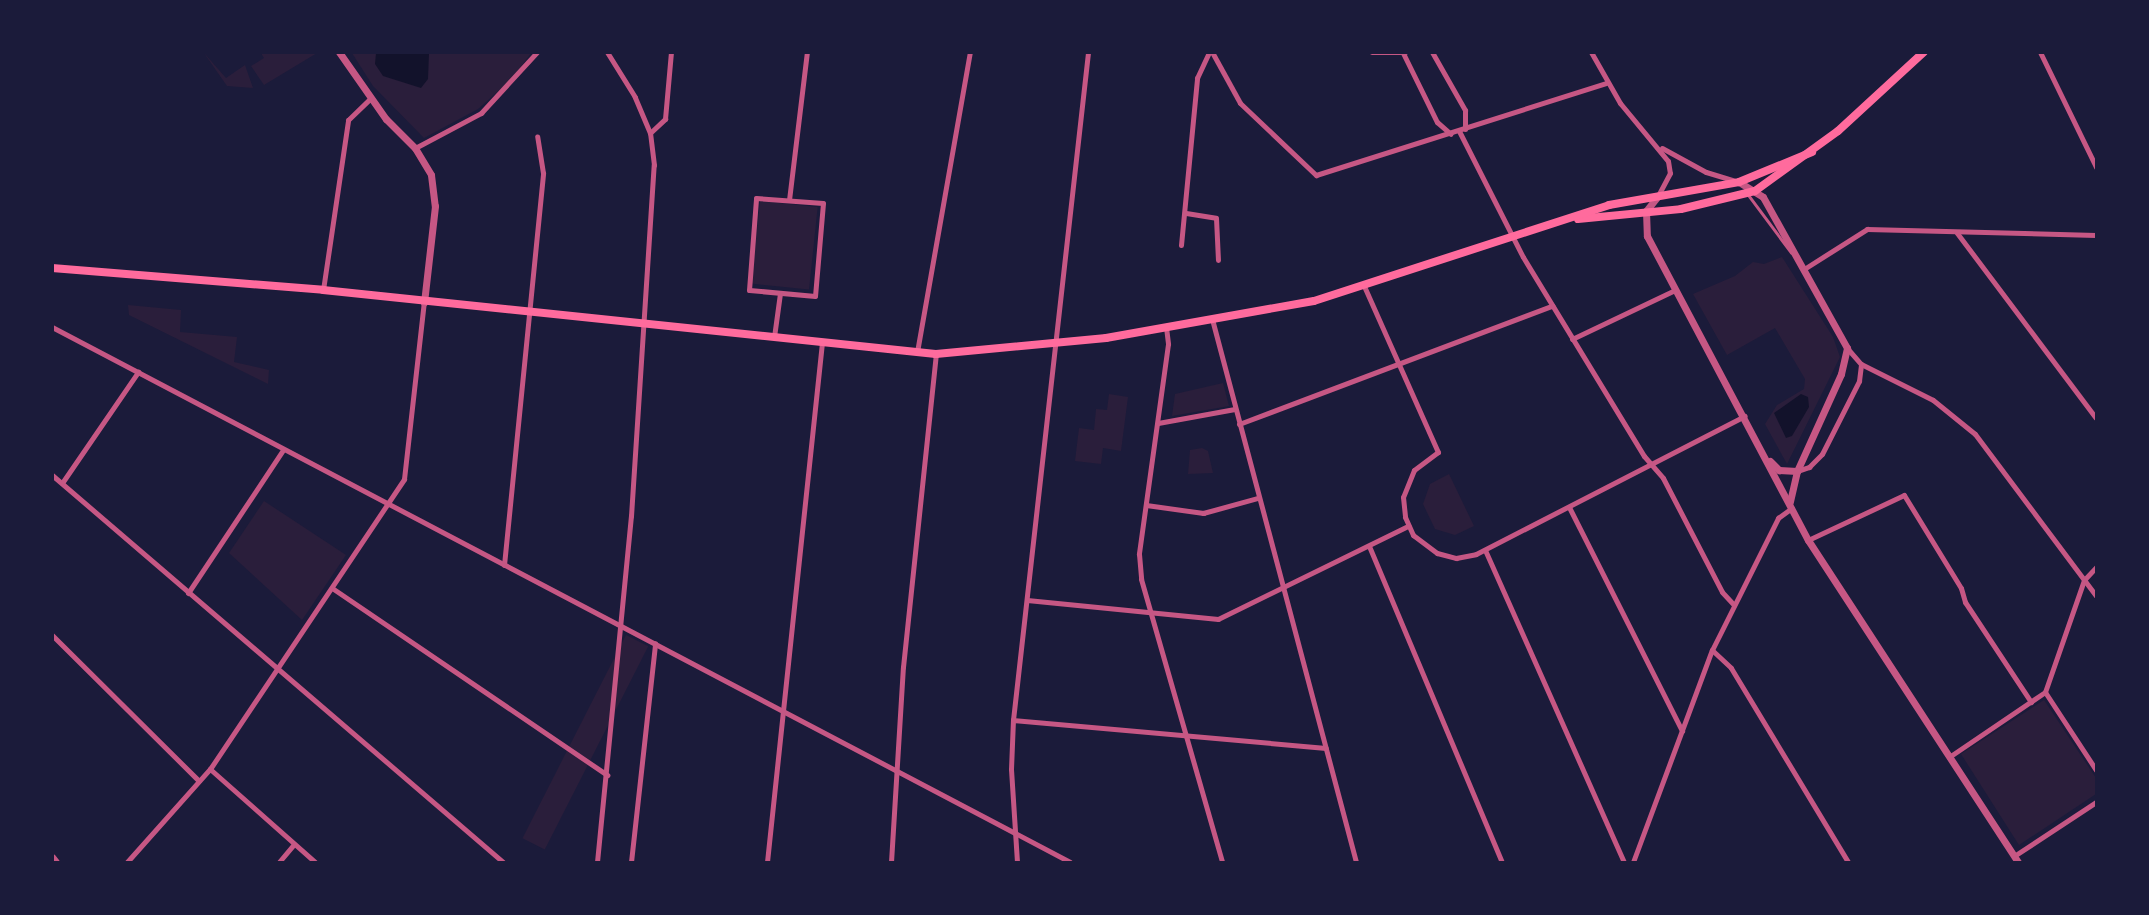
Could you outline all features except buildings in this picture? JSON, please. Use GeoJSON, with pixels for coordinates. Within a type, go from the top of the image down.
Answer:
{"type":"FeatureCollection","features":[{"type":"Feature","properties":{"kind":"main road"},"geometry":{"type":"LineString","coordinates":[[1561,222],[1751,193],[1812,152],[1924,52]]}},
{"type":"Feature","properties":{"kind":"main road"},"geometry":{"type":"LineString","coordinates":[[52,268],[323,290],[645,327],[936,354],[1055,344],[1314,301],[1609,205],[1740,182],[1812,152]]}},
{"type":"Feature","properties":{"kind":"street"},"geometry":{"type":"LineString","coordinates":[[127,863],[210,769],[404,479],[435,205],[430,175],[415,148],[370,99],[339,52]]}},
{"type":"Feature","properties":{"kind":"street"},"geometry":{"type":"LineString","coordinates":[[415,148],[481,113],[537,52]]}},
{"type":"Feature","properties":{"kind":"street"},"geometry":{"type":"LineString","coordinates":[[597,863],[622,626],[645,327],[654,165],[650,133],[635,97],[607,52]]}},
{"type":"Feature","properties":{"kind":"street"},"geometry":{"type":"LineString","coordinates":[[650,133],[665,119],[671,52]]}},
{"type":"Feature","properties":{"kind":"street"},"geometry":{"type":"LineString","coordinates":[[789,201],[807,52]]}},
{"type":"Feature","properties":{"kind":"street"},"geometry":{"type":"LineString","coordinates":[[917,352],[970,52]]}},
{"type":"Feature","properties":{"kind":"street"},"geometry":{"type":"LineString","coordinates":[[1017,863],[1018,836],[1011,769],[1013,720],[1088,52]]}},
{"type":"Feature","properties":{"kind":"street"},"geometry":{"type":"LineString","coordinates":[[1210,52],[1240,103],[1316,175],[1606,83]]}},
{"type":"Feature","properties":{"kind":"street"},"geometry":{"type":"LineString","coordinates":[[1181,245],[1186,213],[1185,173],[1197,78],[1210,52]]}},
{"type":"Feature","properties":{"kind":"street"},"geometry":{"type":"LineString","coordinates":[[1372,52],[1404,53],[1437,122],[1451,134]]}},
{"type":"Feature","properties":{"kind":"street"},"geometry":{"type":"LineString","coordinates":[[1432,52],[1465,110],[1462,130],[1513,237],[1733,604]]}},
{"type":"Feature","properties":{"kind":"street"},"geometry":{"type":"LineString","coordinates":[[1591,52],[1606,83],[1659,147],[1670,167],[1657,197],[1646,211],[1647,236],[1675,290],[1745,416],[1808,540],[2016,859],[2096,802]]}},
{"type":"Feature","properties":{"kind":"street"},"geometry":{"type":"LineString","coordinates":[[2040,52],[2096,167]]}},
{"type":"Feature","properties":{"kind":"street"},"geometry":{"type":"LineString","coordinates":[[323,290],[348,120],[370,99]]}},
{"type":"Feature","properties":{"kind":"street"},"geometry":{"type":"LineString","coordinates":[[504,565],[543,173],[537,136]]}},
{"type":"Feature","properties":{"kind":"street"},"geometry":{"type":"LineString","coordinates":[[1659,147],[1706,172],[1740,182],[1751,193],[1799,260],[1847,348],[1861,364],[1933,400],[1975,434],[2096,596]]}},
{"type":"Feature","properties":{"kind":"street"},"geometry":{"type":"LineString","coordinates":[[757,198],[789,201],[823,203],[815,296],[749,290],[757,198]]}},
{"type":"Feature","properties":{"kind":"street"},"geometry":{"type":"LineString","coordinates":[[1186,213],[1216,218],[1218,260]]}},
{"type":"Feature","properties":{"kind":"street"},"geometry":{"type":"LineString","coordinates":[[1804,269],[1867,229],[2096,235]]}},
{"type":"Feature","properties":{"kind":"street"},"geometry":{"type":"LineString","coordinates":[[1957,233],[2096,418]]}},
{"type":"Feature","properties":{"kind":"street"},"geometry":{"type":"LineString","coordinates":[[1364,286],[1396,365],[1438,452],[1421,462],[1405,487],[1403,507],[1408,526],[1420,543],[1437,554],[1456,558],[1485,550],[1745,416]]}},
{"type":"Feature","properties":{"kind":"street"},"geometry":{"type":"LineString","coordinates":[[1572,338],[1675,290]]}},
{"type":"Feature","properties":{"kind":"street"},"geometry":{"type":"LineString","coordinates":[[774,337],[780,293]]}},
{"type":"Feature","properties":{"kind":"street"},"geometry":{"type":"LineString","coordinates":[[1239,424],[1552,306]]}},
{"type":"Feature","properties":{"kind":"street"},"geometry":{"type":"LineString","coordinates":[[1212,319],[1356,863]]}},
{"type":"Feature","properties":{"kind":"street"},"geometry":{"type":"LineString","coordinates":[[52,327],[1070,863]]}},
{"type":"Feature","properties":{"kind":"street"},"geometry":{"type":"LineString","coordinates":[[1166,327],[1168,344],[1139,554],[1147,611],[1222,863]]}},
{"type":"Feature","properties":{"kind":"street"},"geometry":{"type":"LineString","coordinates":[[767,863],[822,342]]}},
{"type":"Feature","properties":{"kind":"street"},"geometry":{"type":"LineString","coordinates":[[1633,863],[1712,650],[1778,518],[1791,506],[1797,471],[1841,374],[1847,348]]}},
{"type":"Feature","properties":{"kind":"street"},"geometry":{"type":"LineString","coordinates":[[891,863],[896,772],[936,354]]}},
{"type":"Feature","properties":{"kind":"street"},"geometry":{"type":"LineString","coordinates":[[1762,449],[1779,470],[1797,471],[1809,467],[1822,454],[1859,380],[1861,364]]}},
{"type":"Feature","properties":{"kind":"street"},"geometry":{"type":"LineString","coordinates":[[62,483],[138,372]]}},
{"type":"Feature","properties":{"kind":"street"},"geometry":{"type":"LineString","coordinates":[[1158,422],[1235,409]]}},
{"type":"Feature","properties":{"kind":"street"},"geometry":{"type":"LineString","coordinates":[[188,593],[283,450]]}},
{"type":"Feature","properties":{"kind":"street"},"geometry":{"type":"LineString","coordinates":[[52,475],[503,863]]}},
{"type":"Feature","properties":{"kind":"street"},"geometry":{"type":"LineString","coordinates":[[1808,540],[1904,495],[1961,588],[1965,602],[2031,702]]}},
{"type":"Feature","properties":{"kind":"street"},"geometry":{"type":"LineString","coordinates":[[1146,505],[1203,513],[1258,498]]}},
{"type":"Feature","properties":{"kind":"street"},"geometry":{"type":"LineString","coordinates":[[1569,507],[1682,731]]}},
{"type":"Feature","properties":{"kind":"street"},"geometry":{"type":"LineString","coordinates":[[1027,600],[1218,619],[1408,526]]}},
{"type":"Feature","properties":{"kind":"street"},"geometry":{"type":"LineString","coordinates":[[1369,546],[1502,863]]}},
{"type":"Feature","properties":{"kind":"street"},"geometry":{"type":"LineString","coordinates":[[1485,550],[1624,863]]}},
{"type":"Feature","properties":{"kind":"street"},"geometry":{"type":"LineString","coordinates":[[1949,758],[2045,692],[2084,580],[2096,567]]}},
{"type":"Feature","properties":{"kind":"street"},"geometry":{"type":"LineString","coordinates":[[332,588],[607,775]]}},
{"type":"Feature","properties":{"kind":"street"},"geometry":{"type":"LineString","coordinates":[[52,635],[200,782]]}},
{"type":"Feature","properties":{"kind":"street"},"geometry":{"type":"LineString","coordinates":[[631,863],[655,643]]}},
{"type":"Feature","properties":{"kind":"street"},"geometry":{"type":"LineString","coordinates":[[1712,650],[1731,668],[1848,863]]}},
{"type":"Feature","properties":{"kind":"street"},"geometry":{"type":"LineString","coordinates":[[2045,692],[2096,770]]}},
{"type":"Feature","properties":{"kind":"street"},"geometry":{"type":"LineString","coordinates":[[1013,720],[1326,748]]}},
{"type":"Feature","properties":{"kind":"street"},"geometry":{"type":"LineString","coordinates":[[210,769],[315,863]]}},
{"type":"Feature","properties":{"kind":"street"},"geometry":{"type":"LineString","coordinates":[[279,863],[294,844]]}},
{"type":"Feature","properties":{"kind":"street"},"geometry":{"type":"LineString","coordinates":[[52,858],[56,863]]}},
{"type":"Feature","properties":{"kind":"shaded area"},"geometry":{"type":"Polygon","coordinates":[[[317,52],[264,85],[251,66],[264,58],[261,53],[317,52]]]}},
{"type":"Feature","properties":{"kind":"shaded area"},"geometry":{"type":"Polygon","coordinates":[[[204,53],[226,78],[245,65],[253,88],[227,86],[204,53]]]}},
{"type":"Feature","properties":{"kind":"shaded area"},"geometry":{"type":"Polygon","coordinates":[[[352,53],[531,53],[512,79],[478,109],[424,138],[373,86],[352,53]]]}},
{"type":"Feature","properties":{"kind":"shaded area"},"geometry":{"type":"Polygon","coordinates":[[[376,53],[429,53],[428,79],[421,88],[383,76],[375,64],[376,53]]]}},
{"type":"Feature","properties":{"kind":"shaded area"},"geometry":{"type":"Polygon","coordinates":[[[760,201],[818,207],[809,290],[751,284],[760,201]]]}},
{"type":"Feature","properties":{"kind":"shaded area"},"geometry":{"type":"Polygon","coordinates":[[[1782,257],[1833,337],[1840,357],[1787,464],[1765,424],[1777,405],[1804,389],[1805,379],[1775,328],[1727,355],[1693,294],[1735,276],[1753,262],[1764,264],[1782,257]]]}},
{"type":"Feature","properties":{"kind":"shaded area"},"geometry":{"type":"Polygon","coordinates":[[[128,305],[181,310],[180,332],[237,337],[234,362],[269,370],[268,384],[129,315],[128,305]]]}},
{"type":"Feature","properties":{"kind":"shaded area"},"geometry":{"type":"Polygon","coordinates":[[[1223,383],[1229,406],[1172,416],[1175,394],[1223,383]]]}},
{"type":"Feature","properties":{"kind":"shaded area"},"geometry":{"type":"Polygon","coordinates":[[[1109,394],[1128,397],[1121,451],[1103,448],[1101,464],[1075,461],[1079,428],[1094,430],[1096,409],[1107,410],[1109,394]]]}},
{"type":"Feature","properties":{"kind":"shaded area"},"geometry":{"type":"Polygon","coordinates":[[[1801,394],[1808,397],[1809,407],[1792,436],[1786,438],[1774,413],[1801,394]]]}},
{"type":"Feature","properties":{"kind":"shaded area"},"geometry":{"type":"Polygon","coordinates":[[[1202,448],[1208,451],[1213,473],[1188,474],[1190,450],[1202,448]]]}},
{"type":"Feature","properties":{"kind":"shaded area"},"geometry":{"type":"Polygon","coordinates":[[[1449,474],[1474,526],[1455,535],[1435,529],[1423,504],[1430,484],[1449,474]]]}},
{"type":"Feature","properties":{"kind":"shaded area"},"geometry":{"type":"Polygon","coordinates":[[[264,501],[346,555],[302,620],[229,553],[264,501]]]}},
{"type":"Feature","properties":{"kind":"shaded area"},"geometry":{"type":"Polygon","coordinates":[[[626,635],[648,646],[545,849],[522,838],[626,635]]]}},
{"type":"Feature","properties":{"kind":"shaded area"},"geometry":{"type":"Polygon","coordinates":[[[2044,700],[2096,778],[2096,794],[2019,845],[1961,754],[2044,700]]]}}]}
